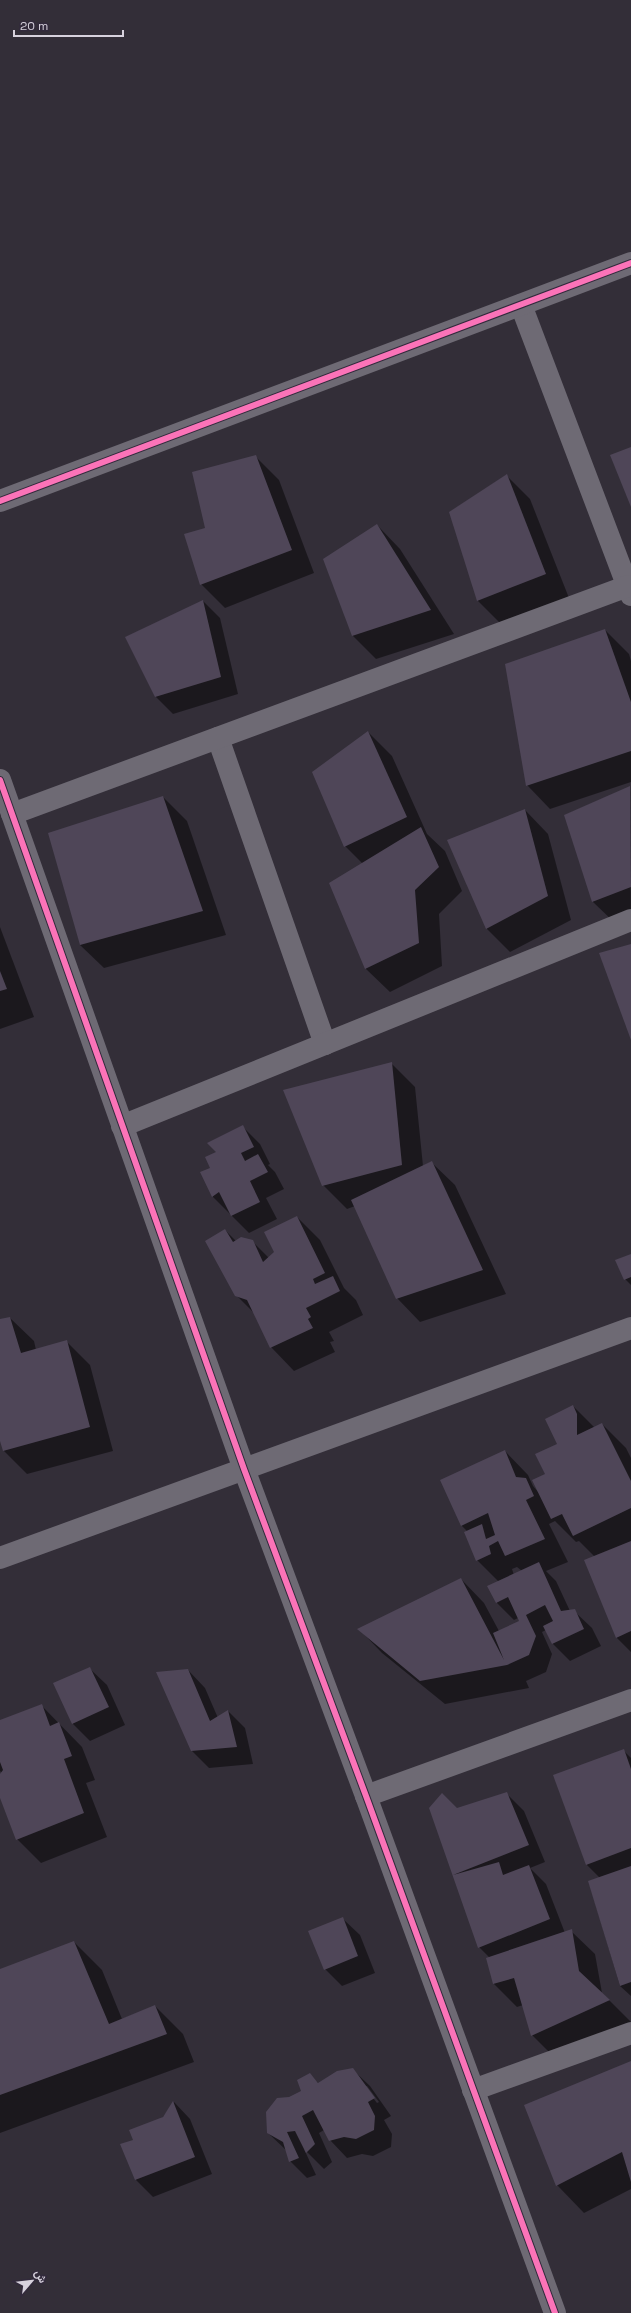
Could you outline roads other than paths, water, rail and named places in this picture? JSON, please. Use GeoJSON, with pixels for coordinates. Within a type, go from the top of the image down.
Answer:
{"type":"FeatureCollection","features":[{"type":"Feature","properties":{"kind":"street"},"geometry":{"type":"LineString","coordinates":[[0,501],[631,263]]}},
{"type":"Feature","properties":{"kind":"street"},"geometry":{"type":"LineString","coordinates":[[12,814],[218,738],[629,591],[521,304]]}},
{"type":"Feature","properties":{"kind":"street"},"geometry":{"type":"LineString","coordinates":[[218,738],[325,1044]]}},
{"type":"Feature","properties":{"kind":"street"},"geometry":{"type":"LineString","coordinates":[[0,780],[244,1469],[366,1796],[555,2313]]}},
{"type":"Feature","properties":{"kind":"street"},"geometry":{"type":"LineString","coordinates":[[122,1126],[631,920]]}},
{"type":"Feature","properties":{"kind":"street"},"geometry":{"type":"LineString","coordinates":[[0,1558],[631,1328]]}},
{"type":"Feature","properties":{"kind":"street"},"geometry":{"type":"LineString","coordinates":[[366,1796],[631,1700]]}},
{"type":"Feature","properties":{"kind":"street"},"geometry":{"type":"LineString","coordinates":[[473,2090],[631,2033]]}}]}
